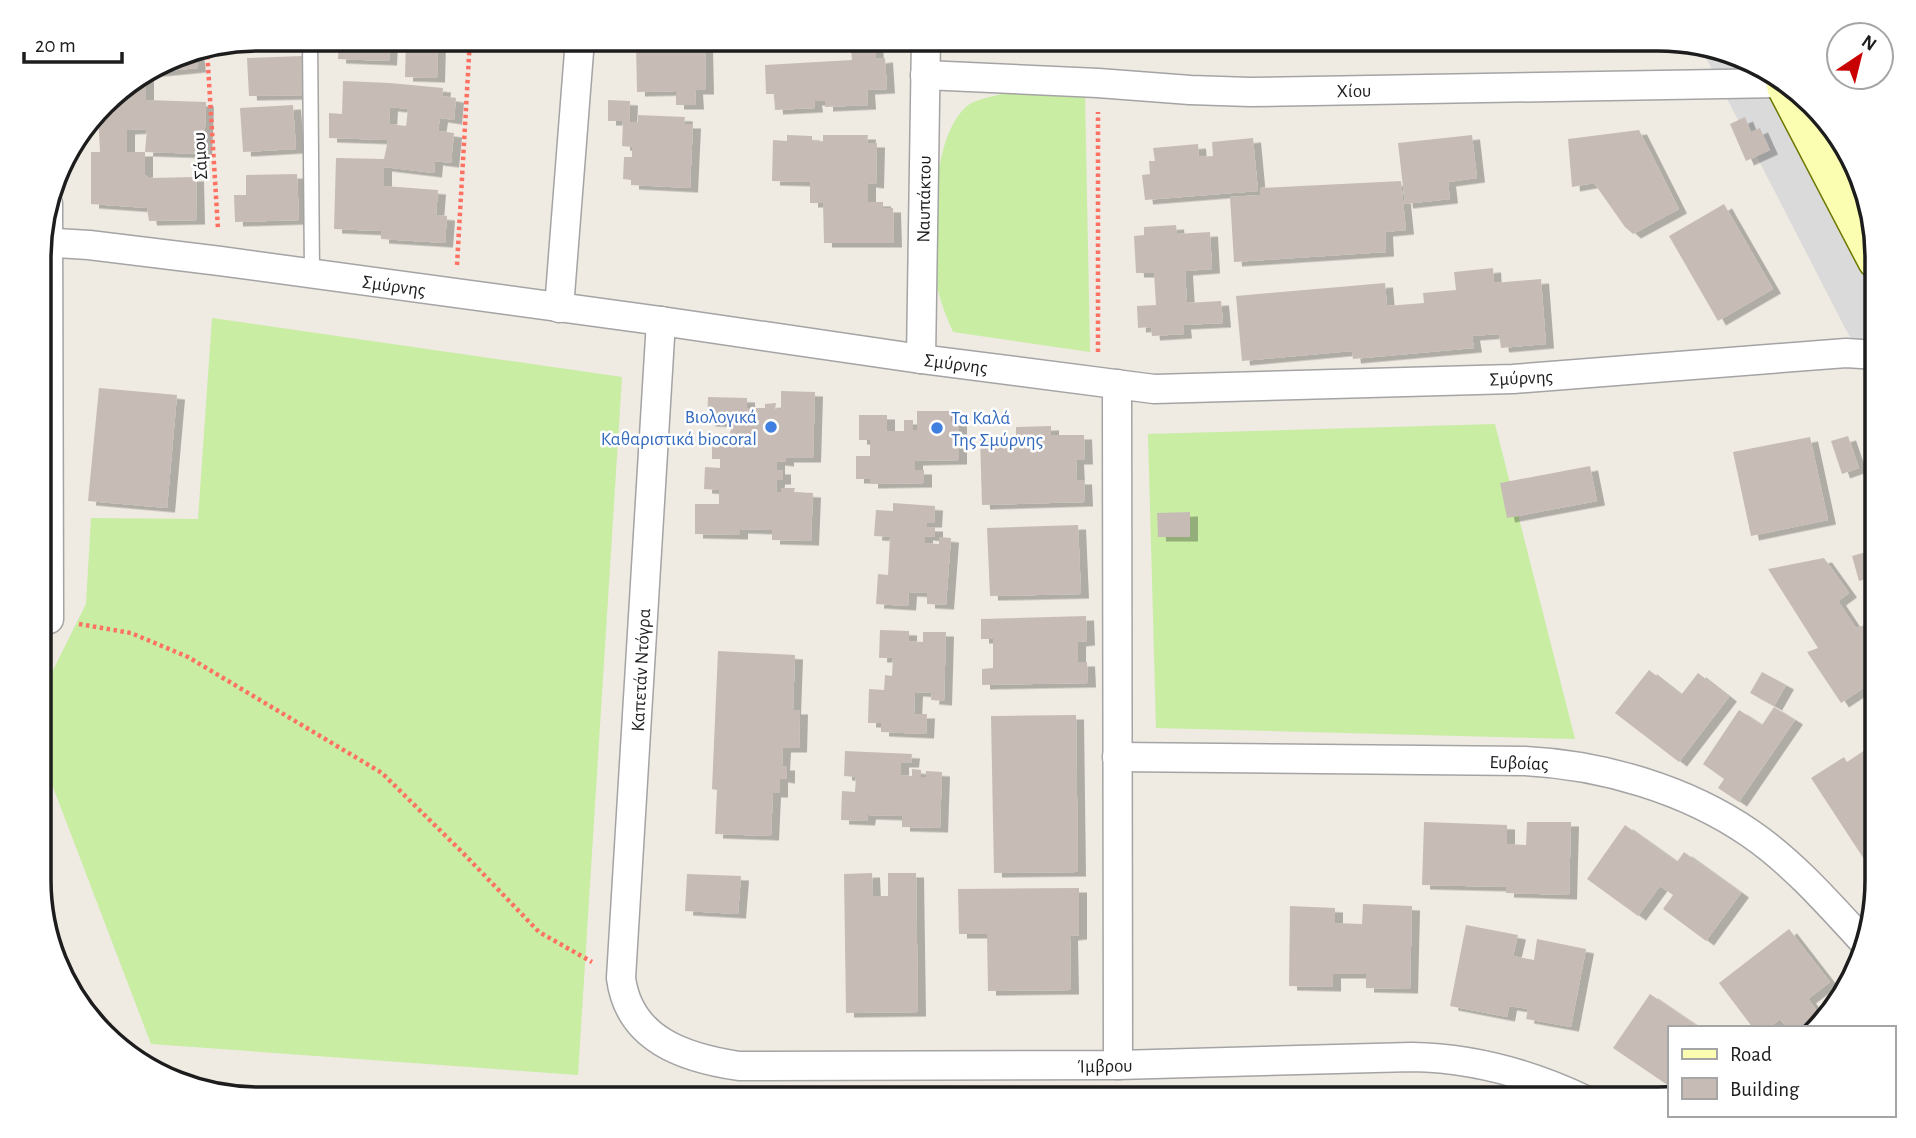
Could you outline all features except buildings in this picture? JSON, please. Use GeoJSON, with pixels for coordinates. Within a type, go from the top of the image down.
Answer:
{"type":"FeatureCollection","features":[{"type":"Feature","properties":{"kind":"street"},"geometry":{"type":"LineString","coordinates":[[559,308],[579,51]]}},
{"type":"Feature","properties":{"kind":"street","name":"Ναυπάκτου"},"geometry":{"type":"LineString","coordinates":[[921,359],[926,51]]}},
{"type":"Feature","properties":{"kind":"street","name":"Χίου"},"geometry":{"type":"LineString","coordinates":[[925,75],[1250,92],[1770,84]]}},
{"type":"Feature","properties":{"kind":"street"},"geometry":{"type":"LineString","coordinates":[[1793,101],[1864,235]]}},
{"type":"Feature","properties":{"kind":"street","name":"Σμύρνης"},"geometry":{"type":"LineString","coordinates":[[52,243],[220,261],[1154,389],[1513,379],[1846,353],[1865,354]]}},
{"type":"Feature","properties":{"kind":"street","name":"Καπετάν Ντόγρα"},"geometry":{"type":"LineString","coordinates":[[635,1017],[622,990],[621,978],[661,321]]}},
{"type":"Feature","properties":{"kind":"street"},"geometry":{"type":"LineString","coordinates":[[1107,383],[1117,757],[1118,1065]]}},
{"type":"Feature","properties":{"kind":"street","name":"Ευβοίας"},"geometry":{"type":"LineString","coordinates":[[1117,757],[1525,761],[1602,771],[1663,790],[1737,825],[1767,846],[1804,879],[1858,935]]}},
{"type":"Feature","properties":{"kind":"street","name":"Ίμβρου"},"geometry":{"type":"LineString","coordinates":[[635,1017],[650,1034],[687,1055],[738,1066],[1118,1065],[1437,1058],[1502,1069],[1555,1087]]}},
{"type":"Feature","properties":{"kind":"lane"},"geometry":{"type":"LineString","coordinates":[[310,51],[312,274]]}},
{"type":"Feature","properties":{"kind":"path"},"geometry":{"type":"LineString","coordinates":[[456,294],[469,51]]}},
{"type":"Feature","properties":{"kind":"path","name":"Σάμου"},"geometry":{"type":"LineString","coordinates":[[208,57],[220,261]]}},
{"type":"Feature","properties":{"kind":"path"},"geometry":{"type":"LineString","coordinates":[[1098,83],[1107,383]]}},
{"type":"Feature","properties":{"kind":"path"},"geometry":{"type":"LineString","coordinates":[[51,619],[131,633],[188,657],[382,773],[539,932],[621,978]]}},
{"type":"Feature","properties":{"kind":"shaded area"},"geometry":{"type":"Polygon","coordinates":[[[1705,57],[1737,67],[1784,94],[1805,111],[1837,154],[1858,204],[1865,244],[1865,361],[1846,330],[1705,57]]]}},
{"type":"Feature","properties":{"kind":"green space"},"geometry":{"type":"Polygon","coordinates":[[[1002,94],[1085,94],[1090,352],[953,332],[944,308],[936,283],[933,258],[935,202],[944,148],[957,117],[967,106],[1002,94]]]}},
{"type":"Feature","properties":{"kind":"green space"},"geometry":{"type":"Polygon","coordinates":[[[212,318],[622,377],[578,1075],[151,1044],[51,782],[51,674],[86,604],[91,518],[198,519],[212,318]]]}},
{"type":"Feature","properties":{"kind":"green space"},"geometry":{"type":"Polygon","coordinates":[[[1495,424],[1575,739],[1156,728],[1148,434],[1495,424]]]}},
{"type":"Feature","properties":{"kind":"place","name":"Βιολογικά Καθαριστικά biocoral"},"geometry":{"type":"Point","coordinates":[771,427]}},
{"type":"Feature","properties":{"kind":"place","name":"Τα Καλά Της Σμύρνης"},"geometry":{"type":"Point","coordinates":[937,428]}}]}
